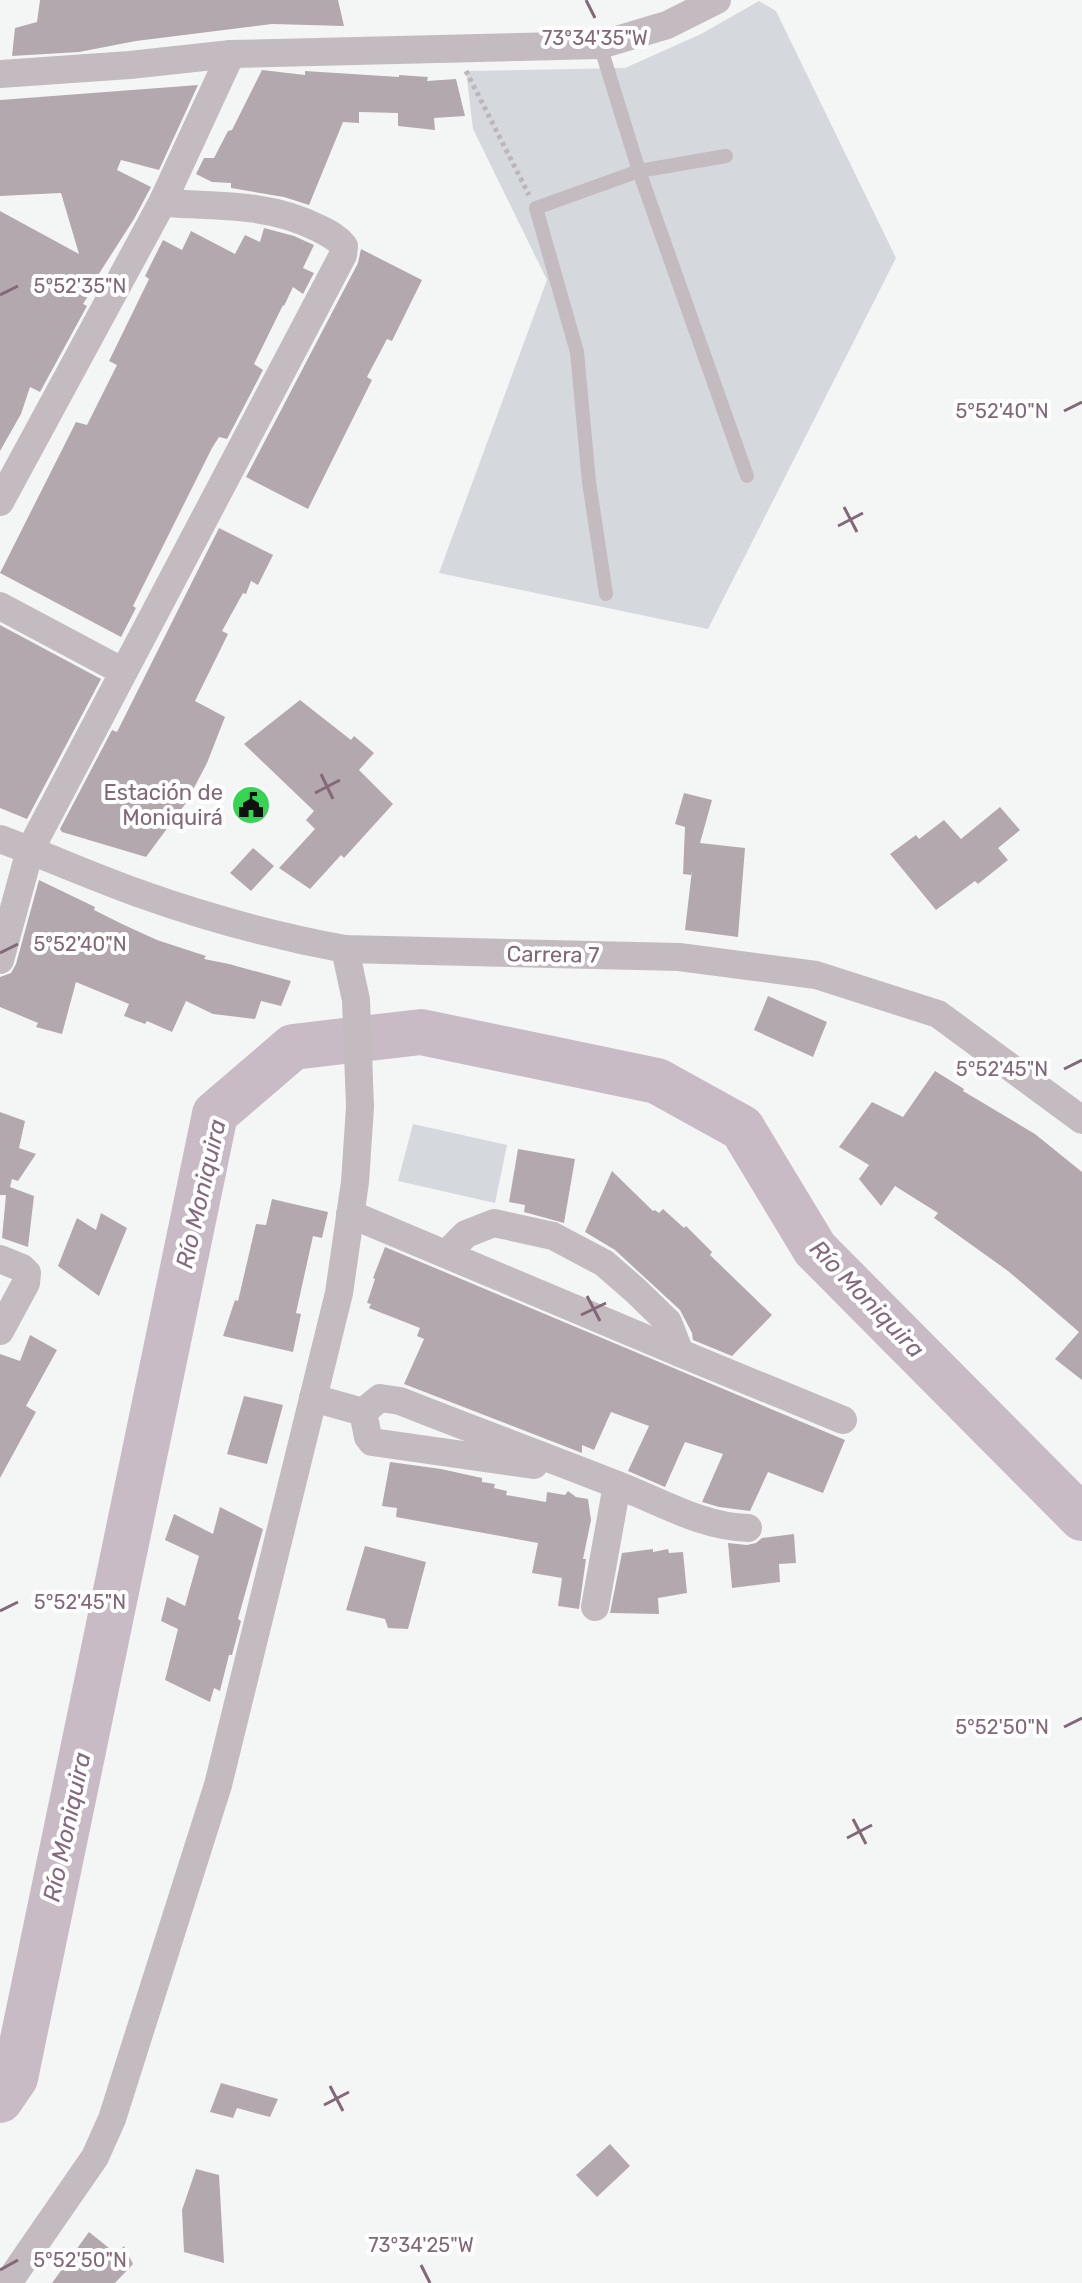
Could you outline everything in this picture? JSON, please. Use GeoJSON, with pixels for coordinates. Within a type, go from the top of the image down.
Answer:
{"type":"FeatureCollection","features":[{"type":"Feature","properties":{"kind":"street"},"geometry":{"type":"LineString","coordinates":[[0,74],[231,54],[600,45],[667,25],[717,0]]}},
{"type":"Feature","properties":{"kind":"street"},"geometry":{"type":"LineString","coordinates":[[0,502],[162,203],[231,54]]}},
{"type":"Feature","properties":{"kind":"street"},"geometry":{"type":"LineString","coordinates":[[0,960],[30,850],[343,255],[344,246],[338,238],[302,220],[264,209],[162,203]]}},
{"type":"Feature","properties":{"kind":"street"},"geometry":{"type":"LineString","coordinates":[[0,606],[122,671]]}},
{"type":"Feature","properties":{"kind":"street","name":"Carrera 7"},"geometry":{"type":"LineString","coordinates":[[0,839],[137,893],[223,921],[345,949],[679,957],[816,975],[938,1014],[1082,1120]]}},
{"type":"Feature","properties":{"kind":"street"},"geometry":{"type":"LineString","coordinates":[[8,2283],[95,2157],[112,2119],[218,1785],[339,1293],[360,1107],[356,1000],[345,949]]}},
{"type":"Feature","properties":{"kind":"street"},"geometry":{"type":"LineString","coordinates":[[350,1214],[843,1420]]}},
{"type":"Feature","properties":{"kind":"street"},"geometry":{"type":"LineString","coordinates":[[446,1254],[466,1234],[494,1223],[553,1236],[604,1263],[636,1291],[668,1322],[680,1353]]}},
{"type":"Feature","properties":{"kind":"street"},"geometry":{"type":"LineString","coordinates":[[0,1259],[27,1273],[26,1283],[0,1331]]}},
{"type":"Feature","properties":{"kind":"street"},"geometry":{"type":"LineString","coordinates":[[313,1398],[363,1412]]}},
{"type":"Feature","properties":{"kind":"street"},"geometry":{"type":"LineString","coordinates":[[363,1412],[380,1398],[400,1401],[707,1522],[748,1528]]}},
{"type":"Feature","properties":{"kind":"street"},"geometry":{"type":"LineString","coordinates":[[363,1412],[372,1442],[584,1473]]}},
{"type":"Feature","properties":{"kind":"street"},"geometry":{"type":"LineString","coordinates":[[595,1607],[617,1485]]}},
{"type":"Feature","properties":{"kind":"lane"},"geometry":{"type":"LineString","coordinates":[[600,45],[639,171],[747,476]]}},
{"type":"Feature","properties":{"kind":"lane"},"geometry":{"type":"LineString","coordinates":[[606,594],[589,482],[577,352],[536,208],[639,171],[726,156]]}},
{"type":"Feature","properties":{"kind":"path"},"geometry":{"type":"LineString","coordinates":[[455,49],[536,208]]}},
{"type":"Feature","properties":{"kind":"shaded area"},"geometry":{"type":"Polygon","coordinates":[[[759,1],[776,11],[896,258],[708,629],[439,573],[547,280],[473,129],[466,71],[625,68],[701,34],[759,1]]]}},
{"type":"Feature","properties":{"kind":"shaded area"},"geometry":{"type":"Polygon","coordinates":[[[413,1124],[507,1145],[495,1203],[398,1181],[413,1124]]]}},
{"type":"Feature","properties":{"kind":"building"},"geometry":{"type":"Polygon","coordinates":[[[40,0],[338,0],[344,26],[272,24],[136,41],[79,52],[12,56],[15,28],[37,22],[40,0]]]}},
{"type":"Feature","properties":{"kind":"building"},"geometry":{"type":"Polygon","coordinates":[[[262,70],[305,75],[305,71],[399,75],[428,77],[427,81],[456,79],[465,116],[434,118],[435,130],[398,126],[398,113],[359,112],[359,123],[343,122],[309,205],[284,197],[231,188],[231,183],[212,182],[196,174],[204,158],[214,158],[228,131],[232,130],[262,70]]]}},
{"type":"Feature","properties":{"kind":"building"},"geometry":{"type":"Polygon","coordinates":[[[198,85],[159,170],[121,160],[117,170],[151,187],[93,283],[95,285],[83,304],[87,306],[40,392],[30,387],[21,414],[0,451],[0,211],[79,254],[61,193],[0,196],[0,100],[198,85]]]}},
{"type":"Feature","properties":{"kind":"building"},"geometry":{"type":"Polygon","coordinates":[[[264,228],[314,245],[303,268],[314,273],[303,294],[293,287],[283,305],[254,364],[263,370],[227,439],[219,437],[212,448],[133,606],[136,608],[121,637],[0,573],[76,422],[87,425],[117,365],[109,361],[149,279],[145,276],[163,240],[182,250],[191,231],[235,254],[245,235],[260,242],[264,228]]]}},
{"type":"Feature","properties":{"kind":"building"},"geometry":{"type":"Polygon","coordinates":[[[361,249],[422,280],[392,341],[387,339],[367,377],[372,380],[308,509],[246,477],[358,263],[361,249]]]}},
{"type":"Feature","properties":{"kind":"building"},"geometry":{"type":"Polygon","coordinates":[[[219,528],[273,555],[258,585],[251,581],[222,631],[228,634],[195,701],[225,717],[207,763],[186,803],[146,857],[62,832],[60,829],[112,730],[117,732],[219,528]]]}},
{"type":"Feature","properties":{"kind":"building"},"geometry":{"type":"Polygon","coordinates":[[[0,625],[101,679],[27,819],[0,808],[0,625]]]}},
{"type":"Feature","properties":{"kind":"building"},"geometry":{"type":"Polygon","coordinates":[[[300,700],[351,740],[354,736],[374,753],[359,770],[393,804],[344,858],[341,855],[310,889],[279,868],[315,829],[306,820],[314,811],[244,744],[300,700]]]}},
{"type":"Feature","properties":{"kind":"building"},"geometry":{"type":"Polygon","coordinates":[[[684,793],[712,800],[700,843],[745,848],[738,937],[685,930],[692,870],[691,875],[683,874],[685,827],[675,824],[684,793]]]}},
{"type":"Feature","properties":{"kind":"building"},"geometry":{"type":"Polygon","coordinates":[[[1000,807],[1020,830],[998,848],[1008,860],[978,884],[975,881],[936,910],[890,854],[916,835],[919,839],[944,820],[961,839],[1000,807]]]}},
{"type":"Feature","properties":{"kind":"building"},"geometry":{"type":"Polygon","coordinates":[[[253,848],[274,866],[251,891],[230,873],[253,848]]]}},
{"type":"Feature","properties":{"kind":"building"},"geometry":{"type":"Polygon","coordinates":[[[39,880],[122,924],[157,940],[206,956],[204,959],[291,981],[281,1006],[261,1001],[255,1019],[213,1014],[186,1001],[172,1032],[147,1021],[145,1024],[124,1016],[129,1004],[76,982],[62,1034],[36,1027],[38,1023],[0,1007],[0,977],[11,973],[16,964],[39,880]]]}},
{"type":"Feature","properties":{"kind":"building"},"geometry":{"type":"Polygon","coordinates":[[[768,996],[827,1022],[813,1057],[754,1030],[768,996]]]}},
{"type":"Feature","properties":{"kind":"building"},"geometry":{"type":"Polygon","coordinates":[[[935,1071],[1035,1134],[1082,1172],[1082,1380],[1055,1359],[1079,1332],[1008,1271],[934,1218],[938,1213],[895,1186],[881,1206],[859,1179],[869,1165],[839,1147],[872,1102],[903,1117],[935,1071]]]}},
{"type":"Feature","properties":{"kind":"building"},"geometry":{"type":"Polygon","coordinates":[[[0,1112],[25,1121],[19,1148],[36,1154],[18,1181],[12,1179],[10,1187],[34,1196],[28,1247],[2,1238],[6,1195],[0,1195],[0,1112]]]}},
{"type":"Feature","properties":{"kind":"building"},"geometry":{"type":"Polygon","coordinates":[[[518,1149],[575,1159],[564,1223],[524,1212],[525,1205],[509,1202],[518,1149]]]}},
{"type":"Feature","properties":{"kind":"building"},"geometry":{"type":"Polygon","coordinates":[[[612,1171],[653,1211],[659,1213],[663,1209],[684,1228],[686,1226],[712,1252],[710,1255],[772,1315],[732,1356],[693,1340],[680,1310],[615,1250],[585,1232],[612,1171]]]}},
{"type":"Feature","properties":{"kind":"building"},"geometry":{"type":"Polygon","coordinates":[[[272,1199],[328,1212],[322,1238],[313,1236],[296,1313],[301,1314],[293,1352],[223,1336],[235,1300],[238,1301],[256,1224],[266,1225],[272,1199]]]}},
{"type":"Feature","properties":{"kind":"building"},"geometry":{"type":"Polygon","coordinates":[[[101,1213],[127,1228],[99,1296],[58,1266],[77,1218],[96,1230],[101,1213]]]}},
{"type":"Feature","properties":{"kind":"building"},"geometry":{"type":"Polygon","coordinates":[[[385,1247],[845,1440],[823,1493],[768,1472],[750,1511],[719,1507],[702,1502],[723,1454],[685,1442],[665,1487],[628,1471],[649,1426],[611,1412],[594,1450],[582,1445],[582,1453],[404,1384],[424,1339],[417,1336],[420,1328],[369,1308],[371,1304],[367,1303],[373,1278],[385,1247]]]}},
{"type":"Feature","properties":{"kind":"building"},"geometry":{"type":"Polygon","coordinates":[[[30,1335],[57,1350],[26,1406],[36,1412],[0,1478],[0,1354],[20,1361],[30,1335]]]}},
{"type":"Feature","properties":{"kind":"building"},"geometry":{"type":"Polygon","coordinates":[[[244,1396],[283,1405],[267,1464],[227,1454],[244,1396]]]}},
{"type":"Feature","properties":{"kind":"building"},"geometry":{"type":"Polygon","coordinates":[[[390,1462],[482,1478],[482,1482],[495,1484],[494,1488],[507,1491],[506,1495],[546,1502],[547,1492],[565,1495],[568,1491],[576,1497],[588,1499],[591,1520],[583,1559],[586,1559],[579,1609],[558,1606],[562,1578],[532,1573],[538,1543],[396,1517],[397,1508],[382,1506],[390,1462]]]}},
{"type":"Feature","properties":{"kind":"building"},"geometry":{"type":"Polygon","coordinates":[[[220,1507],[263,1529],[238,1619],[241,1621],[232,1655],[229,1655],[220,1691],[214,1688],[210,1702],[165,1680],[178,1629],[161,1621],[167,1597],[185,1606],[199,1556],[165,1540],[174,1514],[213,1534],[220,1507]]]}},
{"type":"Feature","properties":{"kind":"building"},"geometry":{"type":"Polygon","coordinates":[[[794,1534],[796,1563],[779,1564],[780,1582],[732,1588],[728,1543],[747,1545],[762,1538],[794,1534]]]}},
{"type":"Feature","properties":{"kind":"building"},"geometry":{"type":"Polygon","coordinates":[[[365,1546],[426,1562],[408,1629],[388,1628],[385,1619],[346,1610],[365,1546]]]}},
{"type":"Feature","properties":{"kind":"building"},"geometry":{"type":"Polygon","coordinates":[[[653,1549],[653,1552],[668,1549],[669,1553],[683,1552],[687,1593],[658,1598],[659,1614],[610,1613],[622,1553],[653,1549]]]}},
{"type":"Feature","properties":{"kind":"building"},"geometry":{"type":"Polygon","coordinates":[[[221,2083],[278,2099],[270,2117],[237,2108],[233,2118],[210,2112],[221,2083]]]}},
{"type":"Feature","properties":{"kind":"building"},"geometry":{"type":"Polygon","coordinates":[[[610,2144],[630,2166],[597,2197],[576,2175],[610,2144]]]}},
{"type":"Feature","properties":{"kind":"building"},"geometry":{"type":"Polygon","coordinates":[[[196,2169],[219,2175],[224,2263],[184,2252],[182,2210],[196,2169]]]}},
{"type":"Feature","properties":{"kind":"building"},"geometry":{"type":"Polygon","coordinates":[[[89,2232],[114,2252],[117,2253],[124,2246],[133,2264],[115,2283],[52,2283],[89,2232]]]}},
{"type":"Feature","properties":{"kind":"waterway","name":"Río Moniquira"},"geometry":{"type":"LineString","coordinates":[[0,2100],[15,2078],[215,1114],[293,1047],[421,1032],[657,1081],[742,1128],[815,1249],[1082,1518]]}},
{"type":"Feature","properties":{"kind":"place","name":"Estación de Moniquirá"},"geometry":{"type":"Point","coordinates":[251,805]}}]}
